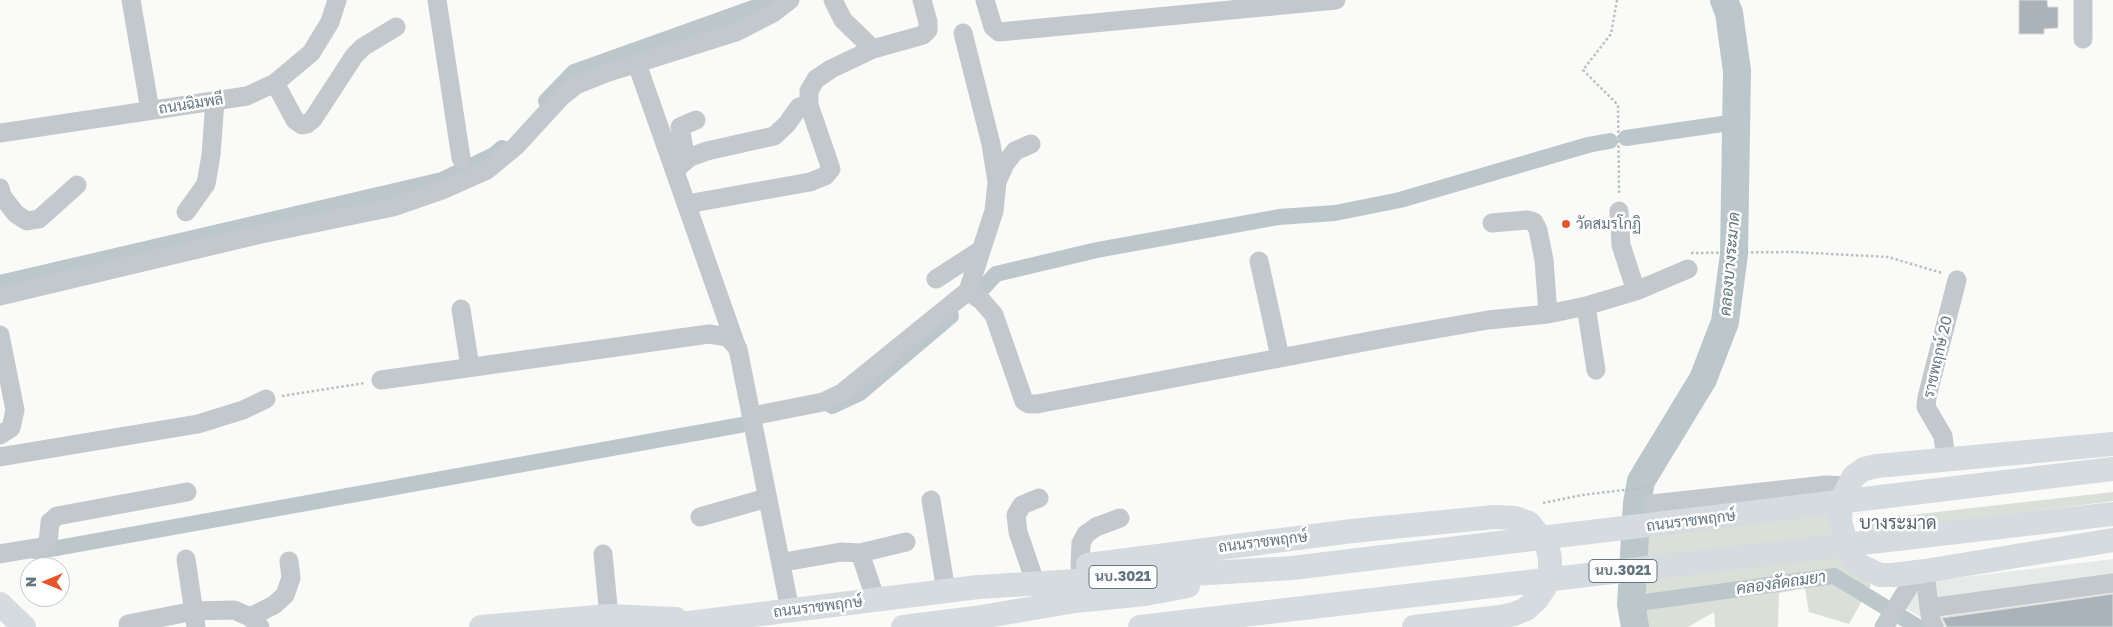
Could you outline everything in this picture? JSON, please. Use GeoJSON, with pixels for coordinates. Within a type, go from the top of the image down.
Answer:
{"type":"FeatureCollection","features":[{"type":"Feature","properties":{"kind":"main road"},"geometry":{"type":"LineString","coordinates":[[2112,444],[1877,466],[1864,469],[1854,476],[1841,501],[1840,522],[1850,556],[1859,565],[1880,575],[1892,576],[2113,540]]}},
{"type":"Feature","properties":{"kind":"main road","name":"ถนนราชพฤกษ์"},"geometry":{"type":"LineString","coordinates":[[657,627],[978,587],[1292,568],[2113,469]]}},
{"type":"Feature","properties":{"kind":"main road","name":"นบ.3021"},"geometry":{"type":"LineString","coordinates":[[1146,626],[2103,515]]}},
{"type":"Feature","properties":{"kind":"main road","name":"ถนนราชพฤกษ์"},"geometry":{"type":"LineString","coordinates":[[978,587],[1032,573],[1080,566],[1343,533],[1494,517],[1515,518],[1529,523],[1547,546],[1550,569],[1545,587],[1537,599],[1526,608],[1514,614],[1500,617],[1414,627]]}},
{"type":"Feature","properties":{"kind":"main road"},"geometry":{"type":"LineString","coordinates":[[903,627],[975,618],[1075,601],[1145,594],[1268,570]]}},
{"type":"Feature","properties":{"kind":"main road"},"geometry":{"type":"LineString","coordinates":[[0,604],[24,627]]}},
{"type":"Feature","properties":{"kind":"main road"},"geometry":{"type":"LineString","coordinates":[[481,627],[609,616],[699,621]]}},
{"type":"Feature","properties":{"kind":"street"},"geometry":{"type":"LineString","coordinates":[[131,0],[150,110]]}},
{"type":"Feature","properties":{"kind":"street","name":"ถนนฉิมพลี"},"geometry":{"type":"LineString","coordinates":[[0,133],[246,96],[275,83],[311,53],[330,22],[337,0]]}},
{"type":"Feature","properties":{"kind":"street"},"geometry":{"type":"LineString","coordinates":[[438,0],[461,158]]}},
{"type":"Feature","properties":{"kind":"street"},"geometry":{"type":"LineString","coordinates":[[0,296],[262,234],[393,207],[442,190],[487,170],[516,146],[560,98],[576,85],[736,32],[773,13],[790,0]]}},
{"type":"Feature","properties":{"kind":"street"},"geometry":{"type":"LineString","coordinates":[[833,0],[844,20],[873,49]]}},
{"type":"Feature","properties":{"kind":"street"},"geometry":{"type":"LineString","coordinates":[[687,204],[810,182],[825,176],[831,169],[809,105],[809,91],[816,79],[831,69],[873,49],[923,35],[928,30],[928,22],[922,0]]}},
{"type":"Feature","properties":{"kind":"street"},"geometry":{"type":"LineString","coordinates":[[986,0],[992,27],[999,32],[1336,0]]}},
{"type":"Feature","properties":{"kind":"street"},"geometry":{"type":"LineString","coordinates":[[2083,0],[2083,39]]}},
{"type":"Feature","properties":{"kind":"street"},"geometry":{"type":"LineString","coordinates":[[275,83],[295,120],[302,125],[307,124],[314,119],[354,56],[363,47],[396,27]]}},
{"type":"Feature","properties":{"kind":"street"},"geometry":{"type":"LineString","coordinates":[[752,416],[823,402],[842,393],[968,291],[994,211],[997,182],[991,144],[963,33]]}},
{"type":"Feature","properties":{"kind":"street"},"geometry":{"type":"LineString","coordinates":[[637,64],[681,165]]}},
{"type":"Feature","properties":{"kind":"street"},"geometry":{"type":"LineString","coordinates":[[186,212],[206,184],[211,156],[215,101]]}},
{"type":"Feature","properties":{"kind":"street"},"geometry":{"type":"LineString","coordinates":[[681,165],[707,151],[774,136],[787,124],[799,106],[809,105]]}},
{"type":"Feature","properties":{"kind":"street"},"geometry":{"type":"LineString","coordinates":[[696,120],[680,128],[681,165],[687,204],[738,349],[790,610]]}},
{"type":"Feature","properties":{"kind":"street"},"geometry":{"type":"LineString","coordinates":[[997,182],[1005,164],[1015,151],[1031,144]]}},
{"type":"Feature","properties":{"kind":"street"},"geometry":{"type":"LineString","coordinates":[[0,188],[2,196],[16,214],[27,221],[38,219],[77,185]]}},
{"type":"Feature","properties":{"kind":"street"},"geometry":{"type":"LineString","coordinates":[[1619,211],[1621,245],[1636,291]]}},
{"type":"Feature","properties":{"kind":"street"},"geometry":{"type":"LineString","coordinates":[[1492,223],[1527,220],[1534,222],[1538,230],[1544,260],[1548,314]]}},
{"type":"Feature","properties":{"kind":"street"},"geometry":{"type":"LineString","coordinates":[[936,280],[981,250]]}},
{"type":"Feature","properties":{"kind":"street"},"geometry":{"type":"LineString","coordinates":[[1259,260],[1280,357]]}},
{"type":"Feature","properties":{"kind":"street"},"geometry":{"type":"LineString","coordinates":[[968,291],[982,301],[994,315],[1018,388],[1024,401],[1029,404],[1488,320],[1548,314],[1586,306],[1636,291],[1688,268]]}},
{"type":"Feature","properties":{"kind":"street","name":"ราชพฤกษ์ 20"},"geometry":{"type":"LineString","coordinates":[[1946,460],[1942,436],[1926,407],[1957,280]]}},
{"type":"Feature","properties":{"kind":"street"},"geometry":{"type":"LineString","coordinates":[[1586,306],[1596,370]]}},
{"type":"Feature","properties":{"kind":"street"},"geometry":{"type":"LineString","coordinates":[[461,309],[470,367]]}},
{"type":"Feature","properties":{"kind":"street"},"geometry":{"type":"LineString","coordinates":[[381,380],[709,334],[728,337],[738,349]]}},
{"type":"Feature","properties":{"kind":"street"},"geometry":{"type":"LineString","coordinates":[[0,335],[15,410],[11,428],[0,435]]}},
{"type":"Feature","properties":{"kind":"street"},"geometry":{"type":"LineString","coordinates":[[0,457],[198,424],[242,410],[266,399]]}},
{"type":"Feature","properties":{"kind":"street"},"geometry":{"type":"LineString","coordinates":[[1651,495],[1826,484],[1848,486]]}},
{"type":"Feature","properties":{"kind":"street"},"geometry":{"type":"LineString","coordinates":[[0,554],[41,548],[48,544],[50,522],[57,516],[187,492]]}},
{"type":"Feature","properties":{"kind":"street"},"geometry":{"type":"LineString","coordinates":[[700,517],[767,498]]}},
{"type":"Feature","properties":{"kind":"street"},"geometry":{"type":"LineString","coordinates":[[1032,573],[1018,532],[1016,515],[1022,505],[1038,498]]}},
{"type":"Feature","properties":{"kind":"street"},"geometry":{"type":"LineString","coordinates":[[931,500],[946,591]]}},
{"type":"Feature","properties":{"kind":"street"},"geometry":{"type":"LineString","coordinates":[[1080,566],[1081,543],[1086,534],[1096,527],[1120,518]]}},
{"type":"Feature","properties":{"kind":"street"},"geometry":{"type":"LineString","coordinates":[[790,561],[842,552],[860,553],[906,542]]}},
{"type":"Feature","properties":{"kind":"street"},"geometry":{"type":"LineString","coordinates":[[860,553],[876,600]]}},
{"type":"Feature","properties":{"kind":"street"},"geometry":{"type":"LineString","coordinates":[[603,554],[609,616]]}},
{"type":"Feature","properties":{"kind":"street"},"geometry":{"type":"LineString","coordinates":[[186,559],[195,619]]}},
{"type":"Feature","properties":{"kind":"street"},"geometry":{"type":"LineString","coordinates":[[128,624],[195,619],[234,610],[255,622],[285,595],[291,578],[289,561]]}},
{"type":"Feature","properties":{"kind":"street"},"geometry":{"type":"LineString","coordinates":[[1921,571],[1934,627]]}},
{"type":"Feature","properties":{"kind":"street"},"geometry":{"type":"LineString","coordinates":[[1888,620],[1921,571]]}},
{"type":"Feature","properties":{"kind":"street"},"geometry":{"type":"LineString","coordinates":[[1929,608],[2113,583]]}},
{"type":"Feature","properties":{"kind":"path"},"geometry":{"type":"LineString","coordinates":[[1616,0],[1611,34],[1583,70],[1618,105],[1619,211]]}},
{"type":"Feature","properties":{"kind":"path"},"geometry":{"type":"LineString","coordinates":[[1688,268],[1692,252],[1793,252],[1888,257],[1949,275],[1957,280]]}},
{"type":"Feature","properties":{"kind":"path"},"geometry":{"type":"LineString","coordinates":[[266,399],[381,380]]}},
{"type":"Feature","properties":{"kind":"path"},"geometry":{"type":"LineString","coordinates":[[1543,503],[1598,494],[1651,495]]}},
{"type":"Feature","properties":{"kind":"shaded area"},"geometry":{"type":"Polygon","coordinates":[[[1834,491],[1831,513],[1831,536],[1841,562],[1871,585],[1849,624],[1809,612],[1805,588],[1779,593],[1778,627],[1715,627],[1714,612],[1688,627],[1644,627],[1640,611],[1642,508],[1834,491]]]}},
{"type":"Feature","properties":{"kind":"shaded area"},"geometry":{"type":"Polygon","coordinates":[[[2113,492],[2113,501],[1873,532],[1866,527],[1867,520],[2113,492]]]}},
{"type":"Feature","properties":{"kind":"shaded area"},"geometry":{"type":"Polygon","coordinates":[[[2113,559],[2113,627],[1936,627],[1904,607],[1915,583],[2113,559]]]}},
{"type":"Feature","properties":{"kind":"building"},"geometry":{"type":"Polygon","coordinates":[[[2019,0],[2047,0],[2048,7],[2058,7],[2058,28],[2044,29],[2044,34],[2019,34],[2019,0]]]}},
{"type":"Feature","properties":{"kind":"building"},"geometry":{"type":"Polygon","coordinates":[[[2113,594],[2113,627],[1947,627],[1942,618],[2113,594]]]}},
{"type":"Feature","properties":{"kind":"waterway"},"geometry":{"type":"LineString","coordinates":[[546,101],[574,72],[756,7],[768,0]]}},
{"type":"Feature","properties":{"kind":"waterway","name":"คลองบางระมาด"},"geometry":{"type":"LineString","coordinates":[[1635,627],[1631,604],[1637,503],[1641,481],[1703,379],[1725,322],[1734,254],[1737,71],[1729,13],[1724,0]]}},
{"type":"Feature","properties":{"kind":"waterway"},"geometry":{"type":"LineString","coordinates":[[1626,138],[1736,122]]}},
{"type":"Feature","properties":{"kind":"waterway"},"geometry":{"type":"LineString","coordinates":[[984,287],[996,274],[1097,250],[1279,217],[1335,213],[1400,200],[1588,145],[1610,141]]}},
{"type":"Feature","properties":{"kind":"waterway"},"geometry":{"type":"LineString","coordinates":[[0,283],[442,180],[494,155],[502,148]]}},
{"type":"Feature","properties":{"kind":"waterway"},"geometry":{"type":"LineString","coordinates":[[832,406],[860,393],[951,316]]}},
{"type":"Feature","properties":{"kind":"waterway"},"geometry":{"type":"LineString","coordinates":[[34,551],[741,425]]}},
{"type":"Feature","properties":{"kind":"waterway","name":"คลองลัดถมยา"},"geometry":{"type":"LineString","coordinates":[[1631,604],[1834,576],[1918,627]]}},
{"type":"Feature","properties":{"kind":"place","name":"วัดสมรโกฏิ"},"geometry":{"type":"Point","coordinates":[1566,224]}},
{"type":"Feature","properties":{"kind":"district","name":"บางระมาด"},"geometry":{"type":"Point","coordinates":[1898,523]}}]}
